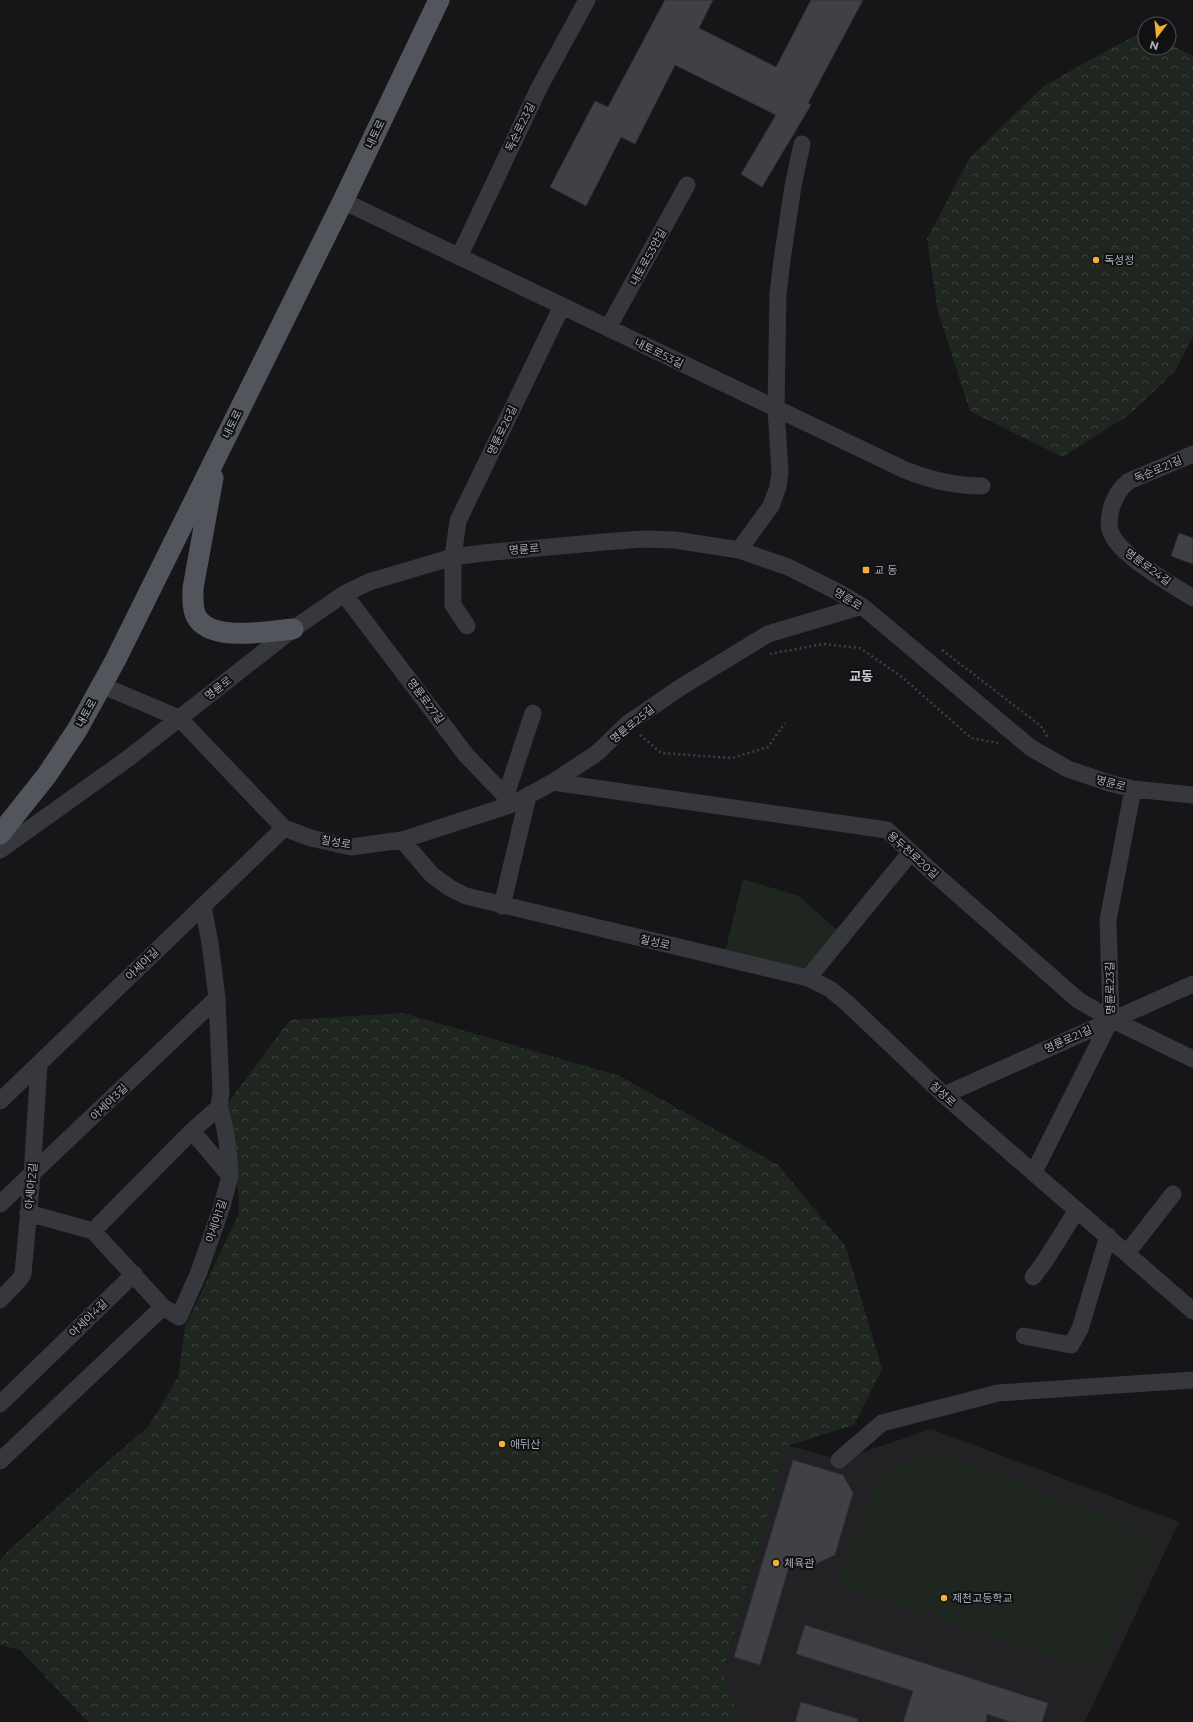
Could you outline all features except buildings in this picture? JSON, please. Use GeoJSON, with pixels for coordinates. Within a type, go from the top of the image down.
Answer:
{"type":"FeatureCollection","features":[{"type":"Feature","properties":{"kind":"main road","name":"내토로"},"geometry":{"type":"LineString","coordinates":[[0,834],[48,775],[77,730],[115,661],[343,201],[439,0]]}},
{"type":"Feature","properties":{"kind":"main road"},"geometry":{"type":"LineString","coordinates":[[217,454],[194,588],[193,604],[196,615],[202,624],[213,630],[235,634],[293,629]]}},
{"type":"Feature","properties":{"kind":"street","name":"독순로23길"},"geometry":{"type":"LineString","coordinates":[[459,257],[539,88],[587,0]]}},
{"type":"Feature","properties":{"kind":"street"},"geometry":{"type":"LineString","coordinates":[[739,550],[771,506],[775,499],[778,487],[780,472],[776,409],[778,294],[793,186],[802,144]]}},
{"type":"Feature","properties":{"kind":"street","name":"내토로53안길"},"geometry":{"type":"LineString","coordinates":[[608,328],[687,185]]}},
{"type":"Feature","properties":{"kind":"street","name":"내토로53길"},"geometry":{"type":"LineString","coordinates":[[343,201],[905,470],[926,478],[965,486],[982,486]]}},
{"type":"Feature","properties":{"kind":"street","name":"명륜로26길"},"geometry":{"type":"LineString","coordinates":[[453,557],[458,521],[562,306]]}},
{"type":"Feature","properties":{"kind":"street","name":"독순로21길"},"geometry":{"type":"LineString","coordinates":[[1110,530],[1111,511],[1121,488],[1129,481],[1193,454]]}},
{"type":"Feature","properties":{"kind":"street","name":"명륜로24길"},"geometry":{"type":"LineString","coordinates":[[1110,530],[1117,543],[1128,555],[1193,598]]}},
{"type":"Feature","properties":{"kind":"street","name":"명륜로"},"geometry":{"type":"LineString","coordinates":[[0,850],[130,757],[293,629],[344,594],[369,582],[453,557],[643,539],[675,540],[739,550],[788,567],[840,593],[862,606],[1031,748],[1068,769],[1109,783],[1133,788],[1193,795]]}},
{"type":"Feature","properties":{"kind":"street"},"geometry":{"type":"LineString","coordinates":[[453,557],[453,605],[467,626]]}},
{"type":"Feature","properties":{"kind":"street","name":"명륜로27길"},"geometry":{"type":"LineString","coordinates":[[344,594],[466,755],[509,801]]}},
{"type":"Feature","properties":{"kind":"street","name":"명륜로25길"},"geometry":{"type":"LineString","coordinates":[[402,840],[509,801],[528,796],[553,782],[597,753],[627,724],[681,687],[768,634],[862,606]]}},
{"type":"Feature","properties":{"kind":"street"},"geometry":{"type":"LineString","coordinates":[[101,685],[180,718]]}},
{"type":"Feature","properties":{"kind":"street"},"geometry":{"type":"LineString","coordinates":[[509,801],[533,713]]}},
{"type":"Feature","properties":{"kind":"street","name":"칠성로"},"geometry":{"type":"LineString","coordinates":[[180,718],[284,828],[311,838],[351,847],[402,840],[432,875],[450,888],[466,896],[502,906],[808,978],[830,989],[944,1095],[1193,1310]]}},
{"type":"Feature","properties":{"kind":"street","name":"용두천로20길"},"geometry":{"type":"LineString","coordinates":[[553,782],[887,830],[1078,1000],[1111,1019],[1193,1059]]}},
{"type":"Feature","properties":{"kind":"street","name":"명륜로23길"},"geometry":{"type":"LineString","coordinates":[[1034,1172],[1111,1019],[1108,920],[1133,788]]}},
{"type":"Feature","properties":{"kind":"street"},"geometry":{"type":"LineString","coordinates":[[502,906],[528,796]]}},
{"type":"Feature","properties":{"kind":"street","name":"아세아길"},"geometry":{"type":"LineString","coordinates":[[0,1101],[284,828]]}},
{"type":"Feature","properties":{"kind":"street"},"geometry":{"type":"LineString","coordinates":[[808,978],[911,852]]}},
{"type":"Feature","properties":{"kind":"street"},"geometry":{"type":"LineString","coordinates":[[203,906],[210,943],[217,998],[221,1085],[219,1106],[224,1121],[229,1146],[230,1176]]}},
{"type":"Feature","properties":{"kind":"street","name":"명륜로21길"},"geometry":{"type":"LineString","coordinates":[[944,1095],[1111,1019],[1193,984]]}},
{"type":"Feature","properties":{"kind":"street","name":"아세아3길"},"geometry":{"type":"LineString","coordinates":[[0,1204],[217,998]]}},
{"type":"Feature","properties":{"kind":"street","name":"아세아2길"},"geometry":{"type":"LineString","coordinates":[[0,1300],[20,1280],[23,1274],[32,1175],[39,1064]]}},
{"type":"Feature","properties":{"kind":"street"},"geometry":{"type":"LineString","coordinates":[[93,1231],[192,1131],[219,1106]]}},
{"type":"Feature","properties":{"kind":"street"},"geometry":{"type":"LineString","coordinates":[[192,1131],[230,1176]]}},
{"type":"Feature","properties":{"kind":"street","name":"아세아1길"},"geometry":{"type":"LineString","coordinates":[[163,1307],[179,1317],[199,1272],[222,1206],[230,1176]]}},
{"type":"Feature","properties":{"kind":"street"},"geometry":{"type":"LineString","coordinates":[[1127,1253],[1173,1194]]}},
{"type":"Feature","properties":{"kind":"street"},"geometry":{"type":"LineString","coordinates":[[1033,1277],[1045,1261],[1077,1210]]}},
{"type":"Feature","properties":{"kind":"street"},"geometry":{"type":"LineString","coordinates":[[0,1461],[163,1307],[93,1231],[28,1213]]}},
{"type":"Feature","properties":{"kind":"street"},"geometry":{"type":"LineString","coordinates":[[1024,1336],[1071,1345],[1080,1329],[1108,1236]]}},
{"type":"Feature","properties":{"kind":"street","name":"아세아4길"},"geometry":{"type":"LineString","coordinates":[[0,1404],[134,1274]]}},
{"type":"Feature","properties":{"kind":"street"},"geometry":{"type":"LineString","coordinates":[[840,1460],[882,1423],[998,1393],[1193,1380]]}},
{"type":"Feature","properties":{"kind":"path"},"geometry":{"type":"LineString","coordinates":[[769,654],[776,651],[823,644],[860,648],[902,677],[971,738],[1001,743]]}},
{"type":"Feature","properties":{"kind":"path"},"geometry":{"type":"LineString","coordinates":[[627,724],[661,753],[732,758],[768,747],[785,723]]}},
{"type":"Feature","properties":{"kind":"shaded area","name":"제천고등학교"},"geometry":{"type":"Polygon","coordinates":[[[931,1429],[1179,1522],[1085,1722],[741,1722],[723,1675],[787,1445],[840,1460],[931,1429]]]}},
{"type":"Feature","properties":{"kind":"green space"},"geometry":{"type":"Polygon","coordinates":[[[1137,34],[1137,56],[1177,56],[1177,48],[1193,56],[1193,336],[1176,370],[1129,415],[1062,457],[970,411],[938,312],[927,239],[970,157],[1045,85],[1137,34]]]}},
{"type":"Feature","properties":{"kind":"green space"},"geometry":{"type":"Polygon","coordinates":[[[743,879],[799,896],[838,931],[809,970],[725,952],[743,879]]]}},
{"type":"Feature","properties":{"kind":"green space"},"geometry":{"type":"Polygon","coordinates":[[[403,1013],[620,1076],[778,1165],[846,1247],[882,1369],[854,1425],[787,1446],[723,1674],[741,1722],[88,1722],[20,1650],[0,1645],[0,1560],[9,1550],[109,1460],[148,1427],[178,1377],[185,1327],[239,1213],[237,1174],[224,1108],[290,1020],[403,1013]]]}},
{"type":"Feature","properties":{"kind":"green space"},"geometry":{"type":"Polygon","coordinates":[[[938,1451],[1158,1537],[1095,1673],[837,1583],[880,1469],[938,1451]]]}},
{"type":"Feature","properties":{"kind":"place","name":"독성정"},"geometry":{"type":"Point","coordinates":[1096,260]}},
{"type":"Feature","properties":{"kind":"place","name":"교 동"},"geometry":{"type":"Point","coordinates":[866,570]}},
{"type":"Feature","properties":{"kind":"place","name":"애뒤산"},"geometry":{"type":"Point","coordinates":[502,1444]}},
{"type":"Feature","properties":{"kind":"place","name":"체육관"},"geometry":{"type":"Point","coordinates":[776,1563]}},
{"type":"Feature","properties":{"kind":"place","name":"제천고등학교"},"geometry":{"type":"Point","coordinates":[944,1598]}},
{"type":"Feature","properties":{"kind":"district","name":"교동"},"geometry":{"type":"Point","coordinates":[861,676]}}]}
